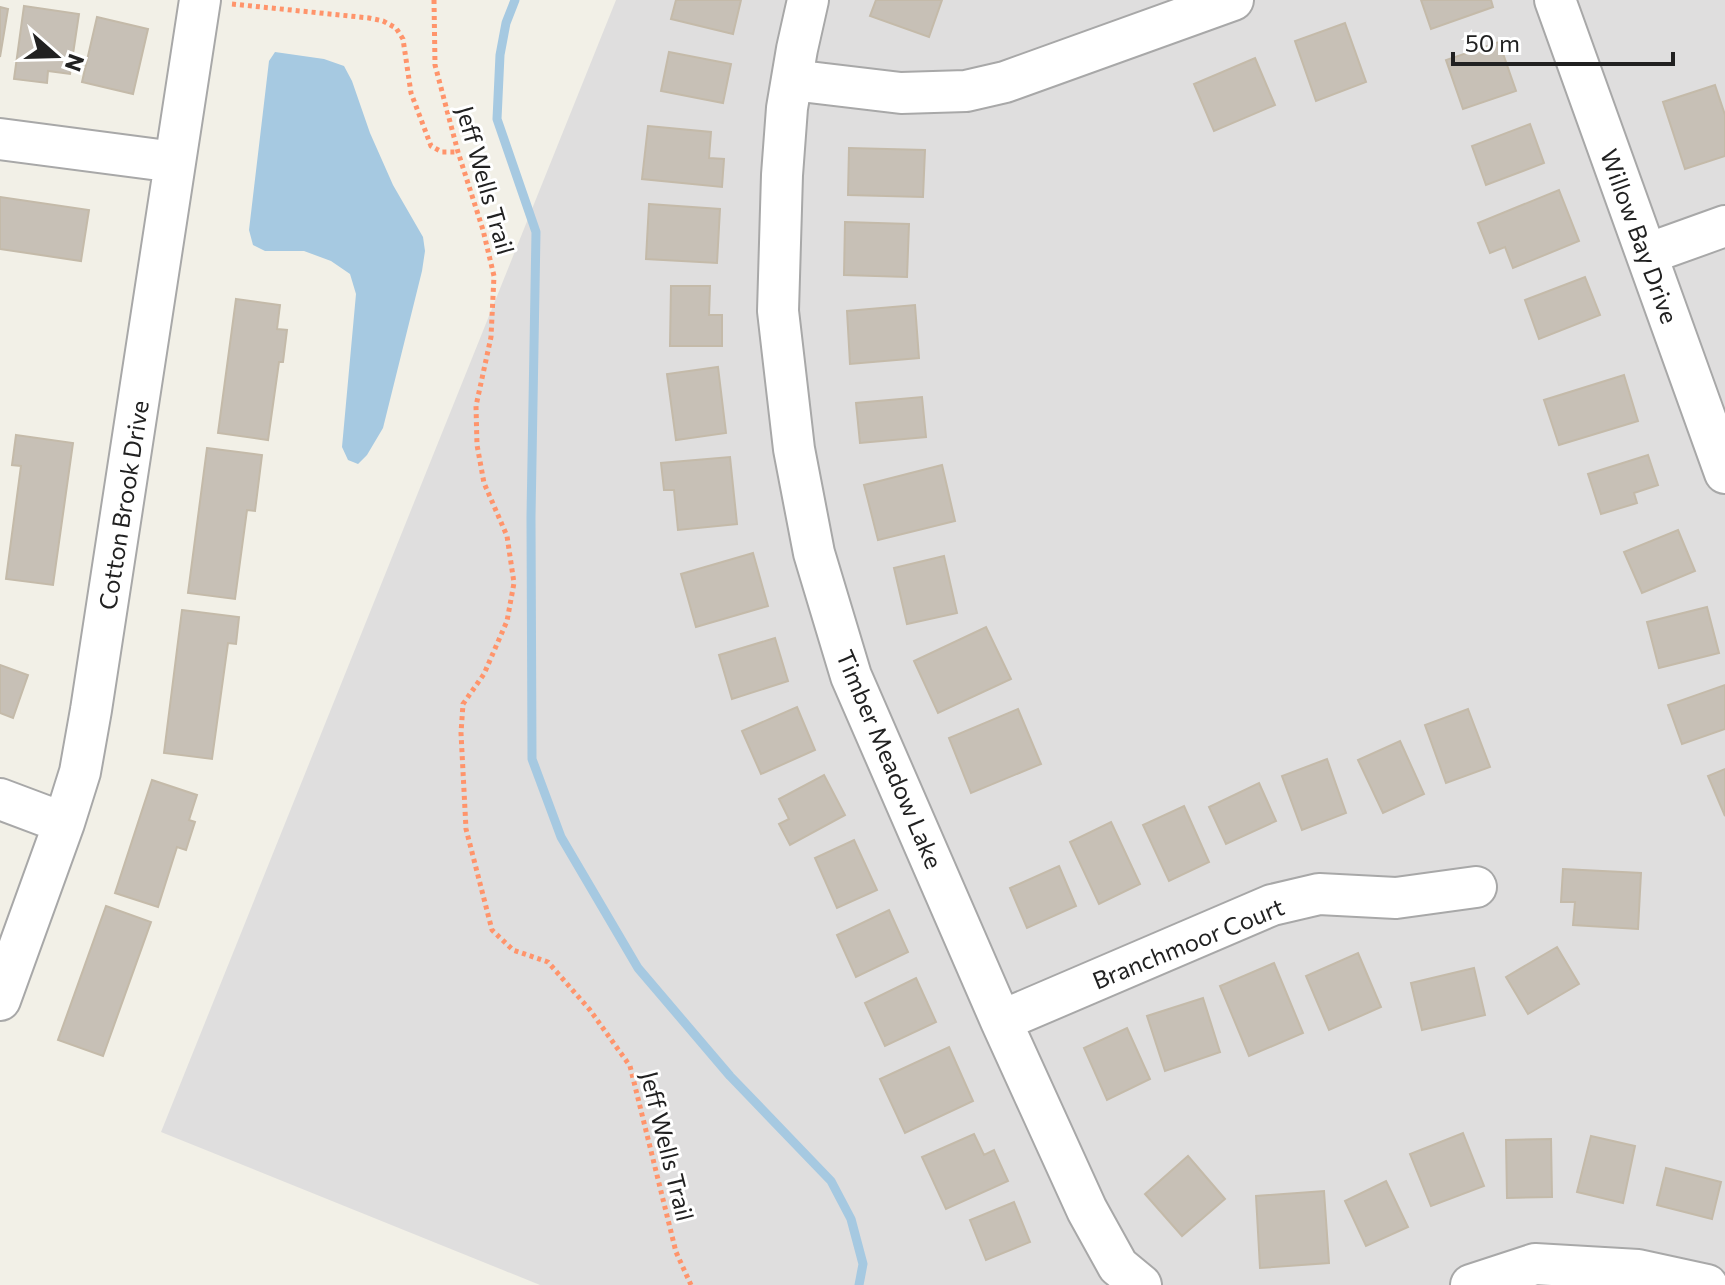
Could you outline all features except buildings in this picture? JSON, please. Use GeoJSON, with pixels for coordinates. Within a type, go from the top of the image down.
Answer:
{"type":"FeatureCollection","features":[{"type":"Feature","properties":{"kind":"street","name":"Timber Meadow Lake"},"geometry":{"type":"LineString","coordinates":[[808,0],[787,108],[778,311],[794,449],[814,553],[851,676],[1001,1021],[1087,1210],[1118,1266],[1141,1285]]}},
{"type":"Feature","properties":{"kind":"street"},"geometry":{"type":"LineString","coordinates":[[792,80],[901,93],[966,91],[1005,82],[1233,0]]}},
{"type":"Feature","properties":{"kind":"street","name":"Willow Bay Drive"},"geometry":{"type":"LineString","coordinates":[[1555,0],[1725,473]]}},
{"type":"Feature","properties":{"kind":"street","name":"Cotton Brook Drive"},"geometry":{"type":"LineString","coordinates":[[0,1000],[80,772],[175,162],[215,2]]}},
{"type":"Feature","properties":{"kind":"street"},"geometry":{"type":"LineString","coordinates":[[0,139],[175,162]]}},
{"type":"Feature","properties":{"kind":"street"},"geometry":{"type":"LineString","coordinates":[[1647,254],[1725,226]]}},
{"type":"Feature","properties":{"kind":"street"},"geometry":{"type":"LineString","coordinates":[[0,799],[64,823]]}},
{"type":"Feature","properties":{"kind":"street","name":"Branchmoor Court"},"geometry":{"type":"LineString","coordinates":[[1001,1021],[1272,905],[1319,894],[1396,898],[1476,887]]}},
{"type":"Feature","properties":{"kind":"street"},"geometry":{"type":"LineString","coordinates":[[1471,1285],[1535,1264],[1638,1270],[1707,1285]]}},
{"type":"Feature","properties":{"kind":"path","name":"Jeff Wells Trail"},"geometry":{"type":"LineString","coordinates":[[434,0],[435,65],[494,276],[491,337],[476,406],[477,445],[484,483],[507,536],[514,583],[507,621],[484,674],[463,704],[461,733],[466,829],[492,930],[513,950],[548,962],[590,1010],[630,1066],[676,1252],[691,1285]]}},
{"type":"Feature","properties":{"kind":"path"},"geometry":{"type":"LineString","coordinates":[[215,2],[369,18],[396,28],[403,39],[411,93],[431,146],[442,152],[458,152]]}},
{"type":"Feature","properties":{"kind":"shaded area"},"geometry":{"type":"Polygon","coordinates":[[[616,0],[1725,0],[1725,1285],[540,1285],[161,1132],[616,0]]]}},
{"type":"Feature","properties":{"kind":"water"},"geometry":{"type":"Polygon","coordinates":[[[275,52],[324,59],[344,66],[393,185],[423,237],[425,251],[422,271],[383,428],[358,464],[348,460],[342,447],[356,294],[350,274],[331,261],[304,251],[265,251],[253,245],[249,230],[269,61],[275,52]]]}},
{"type":"Feature","properties":{"kind":"waterway"},"geometry":{"type":"LineString","coordinates":[[515,0],[506,23],[500,55],[497,119],[536,232],[531,517],[532,759],[561,837],[638,968],[730,1076],[831,1181],[851,1219],[863,1264],[859,1285]]}}]}
